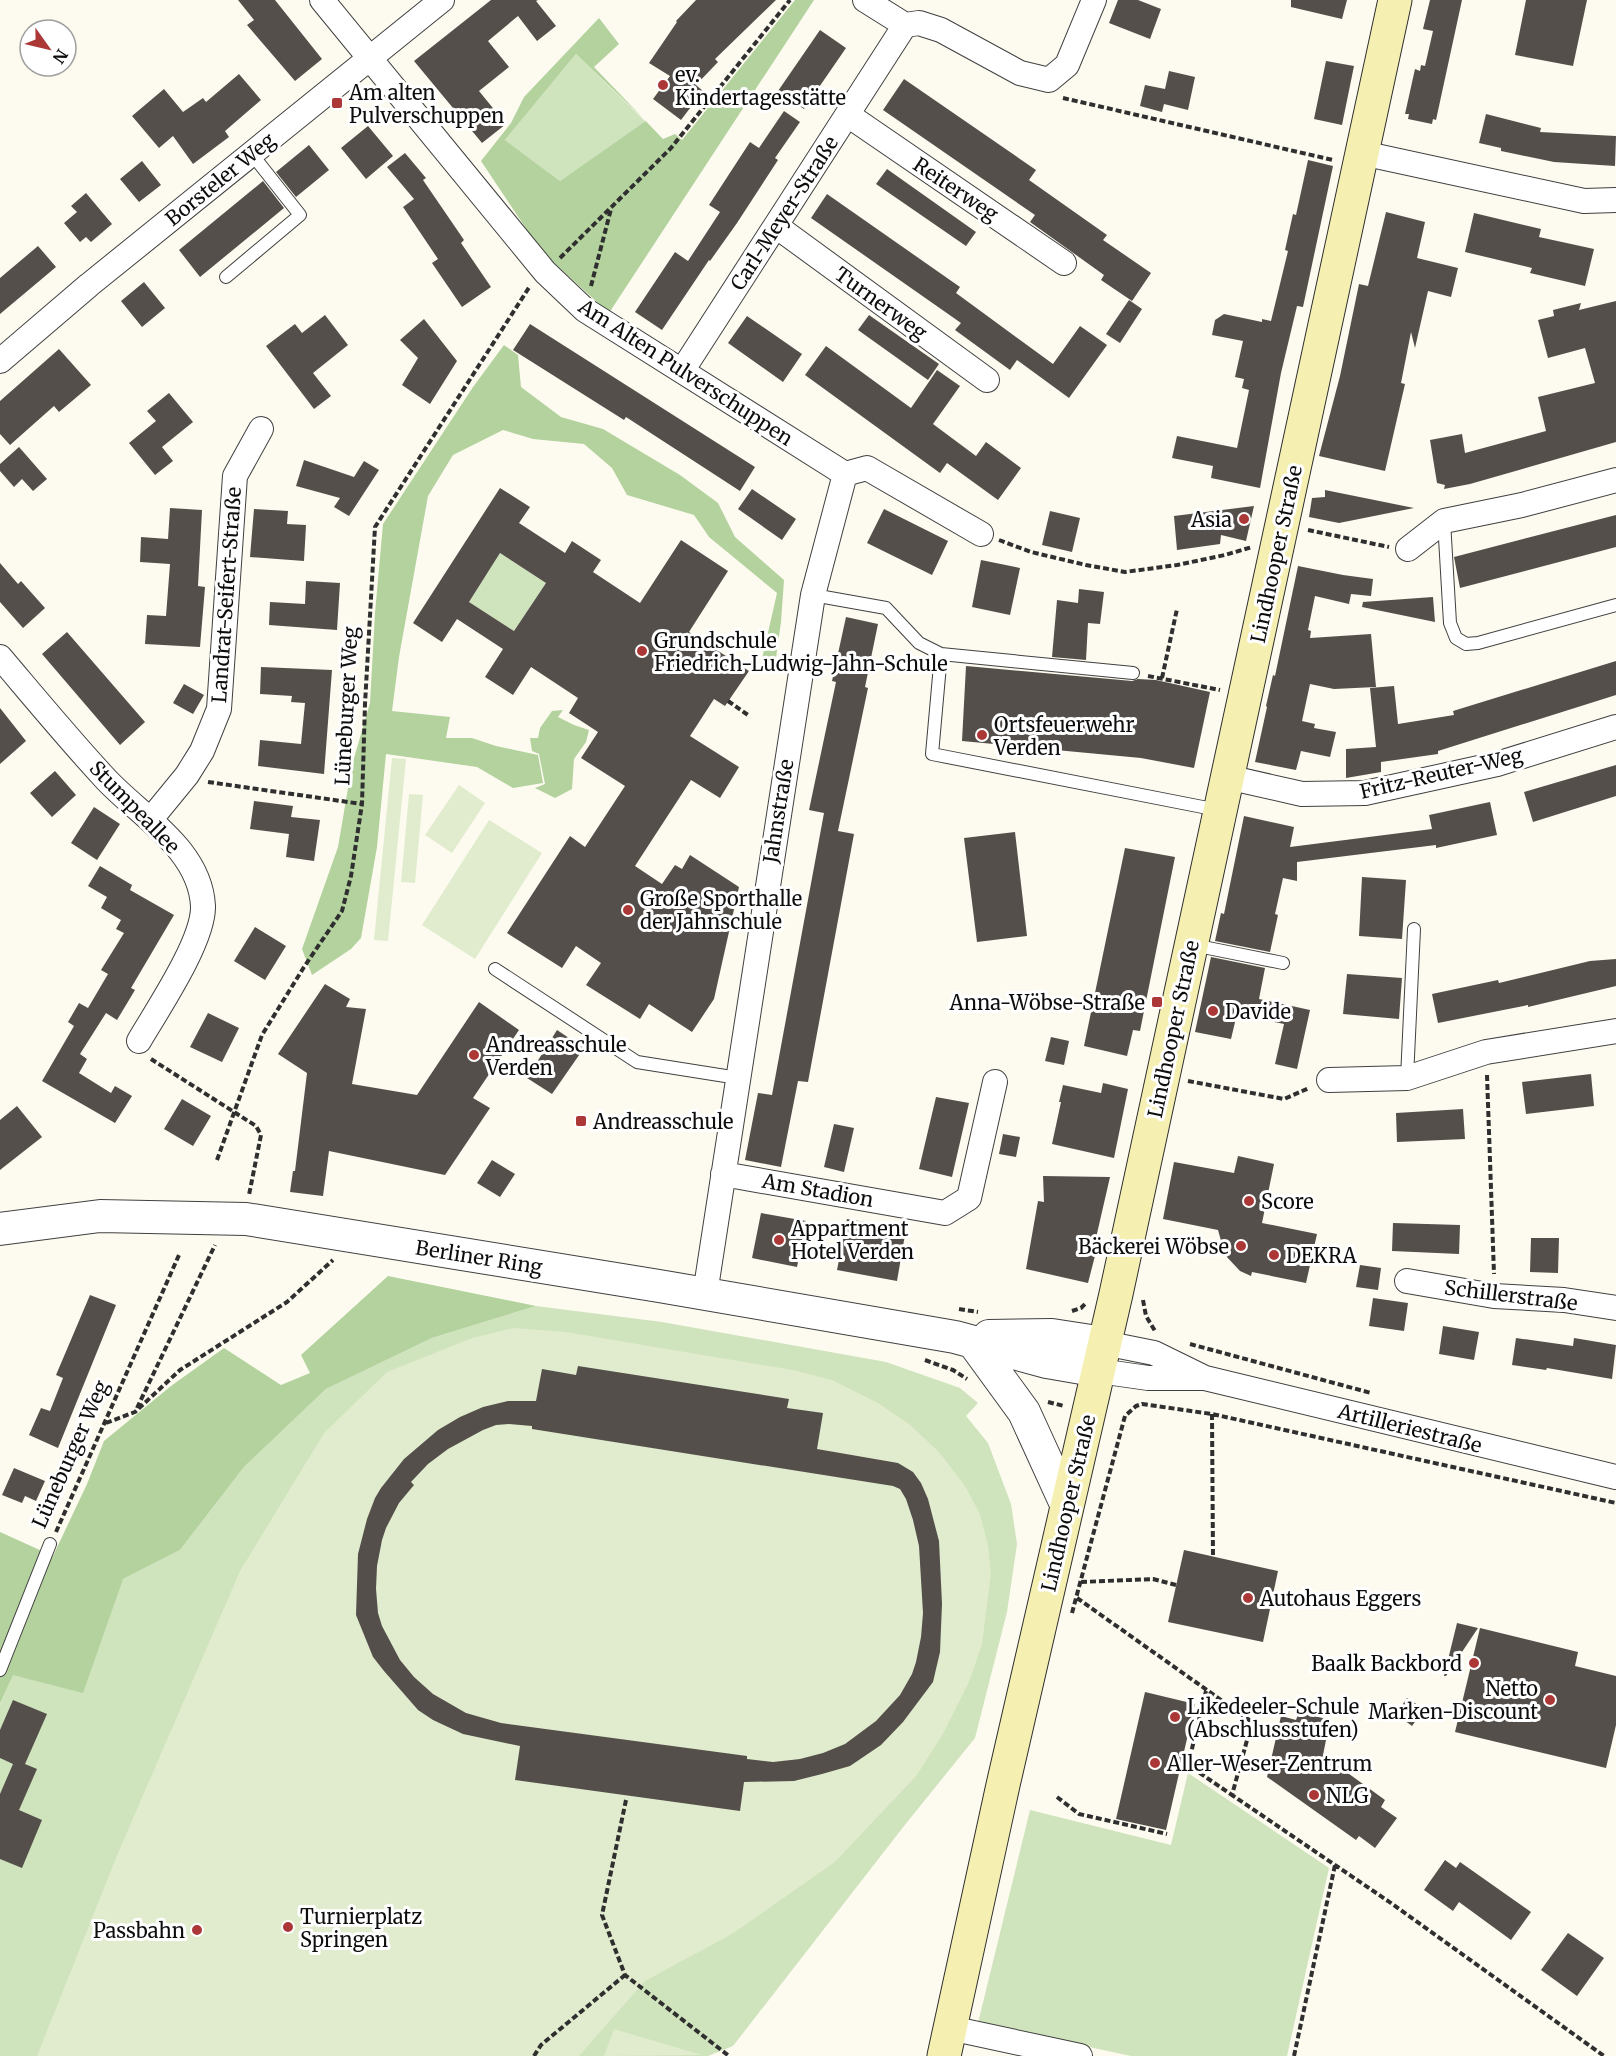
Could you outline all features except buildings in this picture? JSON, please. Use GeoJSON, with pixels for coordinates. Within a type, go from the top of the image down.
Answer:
{"type":"FeatureCollection","features":[{"type":"Feature","properties":{"kind":"main road","name":"Lindhooper Straße"},"geometry":{"type":"LineString","coordinates":[[947,2042],[1066,1504],[1101,1357],[1220,811],[1352,157],[1395,0]]}},
{"type":"Feature","properties":{"kind":"street","name":"Am Alten Pulverschuppen"},"geometry":{"type":"LineString","coordinates":[[322,0],[545,272],[585,310],[845,474]]}},
{"type":"Feature","properties":{"kind":"street","name":"Borsteler Weg"},"geometry":{"type":"LineString","coordinates":[[0,361],[89,285],[442,0]]}},
{"type":"Feature","properties":{"kind":"street"},"geometry":{"type":"LineString","coordinates":[[865,0],[905,26],[920,23],[941,30],[1020,73],[1049,80],[1067,65],[1094,0]]}},
{"type":"Feature","properties":{"kind":"street","name":"Carl-Meyer-Straße"},"geometry":{"type":"LineString","coordinates":[[682,370],[905,26]]}},
{"type":"Feature","properties":{"kind":"street","name":"Reiterweg"},"geometry":{"type":"LineString","coordinates":[[848,115],[1064,263]]}},
{"type":"Feature","properties":{"kind":"street"},"geometry":{"type":"LineString","coordinates":[[1352,157],[1584,201],[1616,200]]}},
{"type":"Feature","properties":{"kind":"street","name":"Turnerweg"},"geometry":{"type":"LineString","coordinates":[[776,226],[987,380]]}},
{"type":"Feature","properties":{"kind":"street","name":"Landrat-Seifert-Straße"},"geometry":{"type":"LineString","coordinates":[[152,819],[187,775],[202,751],[219,709],[235,476],[261,429]]}},
{"type":"Feature","properties":{"kind":"street"},"geometry":{"type":"LineString","coordinates":[[845,474],[867,468],[981,534]]}},
{"type":"Feature","properties":{"kind":"street","name":"Jahnstraße"},"geometry":{"type":"LineString","coordinates":[[705,1294],[813,595],[845,474]]}},
{"type":"Feature","properties":{"kind":"street"},"geometry":{"type":"LineString","coordinates":[[1408,549],[1444,521],[1522,505],[1616,480]]}},
{"type":"Feature","properties":{"kind":"street","name":"Stumpeallee"},"geometry":{"type":"LineString","coordinates":[[0,657],[104,778],[152,819],[180,851],[192,869],[200,889],[203,907],[199,927],[185,962],[139,1041]]}},
{"type":"Feature","properties":{"kind":"street","name":"Fritz-Reuter-Weg"},"geometry":{"type":"LineString","coordinates":[[1227,777],[1302,794],[1365,793],[1497,764],[1616,727]]}},
{"type":"Feature","properties":{"kind":"street"},"geometry":{"type":"LineString","coordinates":[[1329,1080],[1407,1078],[1486,1052],[1616,1031]]}},
{"type":"Feature","properties":{"kind":"street","name":"Am Stadion"},"geometry":{"type":"LineString","coordinates":[[723,1174],[945,1213],[969,1198],[995,1083]]}},
{"type":"Feature","properties":{"kind":"street","name":"Berliner Ring"},"geometry":{"type":"LineString","coordinates":[[0,1229],[100,1216],[246,1220],[705,1294],[964,1340],[1041,1360],[1101,1357]]}},
{"type":"Feature","properties":{"kind":"street","name":"Schillerstraße"},"geometry":{"type":"LineString","coordinates":[[1407,1281],[1494,1296],[1564,1300],[1616,1308]]}},
{"type":"Feature","properties":{"kind":"street"},"geometry":{"type":"LineString","coordinates":[[964,1340],[1024,1412],[1066,1504]]}},
{"type":"Feature","properties":{"kind":"street","name":"Artilleriestraße"},"geometry":{"type":"LineString","coordinates":[[1101,1357],[1148,1378],[1205,1378],[1616,1477]]}},
{"type":"Feature","properties":{"kind":"street"},"geometry":{"type":"LineString","coordinates":[[947,2042],[1000,2043],[1080,2056]]}},
{"type":"Feature","properties":{"kind":"lane"},"geometry":{"type":"LineString","coordinates":[[226,277],[300,215],[251,153]]}},
{"type":"Feature","properties":{"kind":"lane"},"geometry":{"type":"LineString","coordinates":[[1444,521],[1450,623],[1456,638],[1466,644],[1492,639],[1616,604]]}},
{"type":"Feature","properties":{"kind":"lane"},"geometry":{"type":"LineString","coordinates":[[813,595],[886,608],[919,643],[941,654],[1133,673]]}},
{"type":"Feature","properties":{"kind":"lane"},"geometry":{"type":"LineString","coordinates":[[941,654],[932,754],[1220,811]]}},
{"type":"Feature","properties":{"kind":"lane"},"geometry":{"type":"LineString","coordinates":[[1407,1078],[1414,929]]}},
{"type":"Feature","properties":{"kind":"lane"},"geometry":{"type":"LineString","coordinates":[[1191,945],[1283,963]]}},
{"type":"Feature","properties":{"kind":"lane"},"geometry":{"type":"LineString","coordinates":[[495,969],[637,1062],[738,1078]]}},
{"type":"Feature","properties":{"kind":"lane","name":"Lüneburger Weg"},"geometry":{"type":"LineString","coordinates":[[0,1670],[50,1544]]}},
{"type":"Feature","properties":{"kind":"path","name":"Lüneburger Weg"},"geometry":{"type":"LineString","coordinates":[[218,1160],[262,1035],[342,911],[351,876],[362,804],[375,527],[527,290],[671,148],[790,0]]}},
{"type":"Feature","properties":{"kind":"path"},"geometry":{"type":"LineString","coordinates":[[1049,80],[1059,97],[1352,157]]}},
{"type":"Feature","properties":{"kind":"path"},"geometry":{"type":"LineString","coordinates":[[585,310],[611,209]]}},
{"type":"Feature","properties":{"kind":"path"},"geometry":{"type":"LineString","coordinates":[[1306,530],[1392,548],[1408,549]]}},
{"type":"Feature","properties":{"kind":"path"},"geometry":{"type":"LineString","coordinates":[[981,534],[1031,552],[1125,572],[1177,565],[1258,545]]}},
{"type":"Feature","properties":{"kind":"path"},"geometry":{"type":"LineString","coordinates":[[1162,678],[1177,609]]}},
{"type":"Feature","properties":{"kind":"path"},"geometry":{"type":"LineString","coordinates":[[1133,673],[1226,692]]}},
{"type":"Feature","properties":{"kind":"path"},"geometry":{"type":"LineString","coordinates":[[728,701],[748,715]]}},
{"type":"Feature","properties":{"kind":"path"},"geometry":{"type":"LineString","coordinates":[[187,775],[198,781],[362,804]]}},
{"type":"Feature","properties":{"kind":"path"},"geometry":{"type":"LineString","coordinates":[[139,1041],[148,1058],[256,1126],[261,1135],[249,1199]]}},
{"type":"Feature","properties":{"kind":"path"},"geometry":{"type":"LineString","coordinates":[[1486,1052],[1494,1296]]}},
{"type":"Feature","properties":{"kind":"path"},"geometry":{"type":"LineString","coordinates":[[1162,1077],[1284,1099],[1329,1080]]}},
{"type":"Feature","properties":{"kind":"path"},"geometry":{"type":"LineString","coordinates":[[135,1412],[216,1243],[204,1242]]}},
{"type":"Feature","properties":{"kind":"path"},"geometry":{"type":"LineString","coordinates":[[106,1423],[135,1412],[180,1370],[287,1302],[338,1255],[327,1254]]}},
{"type":"Feature","properties":{"kind":"path","name":"Lüneburger Weg"},"geometry":{"type":"LineString","coordinates":[[50,1544],[106,1423],[179,1255]]}},
{"type":"Feature","properties":{"kind":"path"},"geometry":{"type":"LineString","coordinates":[[1143,1300],[1146,1316],[1158,1335]]}},
{"type":"Feature","properties":{"kind":"path"},"geometry":{"type":"LineString","coordinates":[[1069,1312],[1081,1308],[1088,1301]]}},
{"type":"Feature","properties":{"kind":"path"},"geometry":{"type":"LineString","coordinates":[[1181,1341],[1374,1394]]}},
{"type":"Feature","properties":{"kind":"path"},"geometry":{"type":"LineString","coordinates":[[921,1359],[953,1370],[972,1382]]}},
{"type":"Feature","properties":{"kind":"path"},"geometry":{"type":"LineString","coordinates":[[1042,1400],[1071,1407]]}},
{"type":"Feature","properties":{"kind":"path"},"geometry":{"type":"LineString","coordinates":[[1124,1420],[1129,1411],[1142,1404],[1212,1414],[1616,1503]]}},
{"type":"Feature","properties":{"kind":"path"},"geometry":{"type":"LineString","coordinates":[[1212,1414],[1213,1557]]}},
{"type":"Feature","properties":{"kind":"path"},"geometry":{"type":"LineString","coordinates":[[1081,1582],[1153,1579],[1176,1585]]}},
{"type":"Feature","properties":{"kind":"path"},"geometry":{"type":"LineString","coordinates":[[1077,1598],[1252,1722],[1232,1795]]}},
{"type":"Feature","properties":{"kind":"path"},"geometry":{"type":"LineString","coordinates":[[1206,1691],[1188,1765],[1388,1901],[1604,2056]]}},
{"type":"Feature","properties":{"kind":"path"},"geometry":{"type":"LineString","coordinates":[[1057,1797],[1079,1814],[1167,1833]]}},
{"type":"Feature","properties":{"kind":"path"},"geometry":{"type":"LineString","coordinates":[[626,1800],[602,1916],[625,1975],[729,2056]]}},
{"type":"Feature","properties":{"kind":"path"},"geometry":{"type":"LineString","coordinates":[[1294,2056],[1335,1865]]}},
{"type":"Feature","properties":{"kind":"path"},"geometry":{"type":"LineString","coordinates":[[534,2056],[541,2045],[625,1975]]}},
{"type":"Feature","properties":{"kind":"green space"},"geometry":{"type":"Polygon","coordinates":[[[795,0],[814,0],[609,313],[541,251],[481,161],[511,123],[524,97],[599,18],[619,44],[594,67],[643,118],[576,54],[505,140],[560,181],[646,121],[663,139],[675,134],[682,140],[795,0]]]}},
{"type":"Feature","properties":{"kind":"green space"},"geometry":{"type":"Polygon","coordinates":[[[576,54],[646,122],[560,181],[505,140],[576,54]]]}},
{"type":"Feature","properties":{"kind":"green space"},"geometry":{"type":"Polygon","coordinates":[[[504,345],[518,355],[521,387],[561,417],[603,429],[680,475],[718,503],[735,537],[784,580],[775,665],[762,659],[777,593],[709,537],[694,515],[627,495],[612,468],[584,444],[533,439],[503,430],[453,455],[428,496],[399,657],[392,711],[450,717],[446,738],[472,738],[538,755],[543,783],[513,788],[477,767],[386,754],[377,847],[361,938],[351,949],[312,975],[302,949],[338,847],[352,765],[370,703],[383,524],[473,387],[504,345]]]}},
{"type":"Feature","properties":{"kind":"green space"},"geometry":{"type":"Polygon","coordinates":[[[500,553],[546,583],[514,631],[469,602],[500,553]]]}},
{"type":"Feature","properties":{"kind":"green space"},"geometry":{"type":"Polygon","coordinates":[[[563,710],[558,717],[589,730],[586,742],[574,759],[572,789],[555,798],[535,788],[545,784],[539,754],[532,751],[530,738],[538,738],[540,728],[552,711],[563,710]]]}},
{"type":"Feature","properties":{"kind":"green space"},"geometry":{"type":"Polygon","coordinates":[[[392,758],[406,759],[388,941],[374,940],[392,758]]]}},
{"type":"Feature","properties":{"kind":"green space"},"geometry":{"type":"Polygon","coordinates":[[[459,785],[485,803],[452,853],[425,835],[459,785]]]}},
{"type":"Feature","properties":{"kind":"green space"},"geometry":{"type":"Polygon","coordinates":[[[409,794],[423,795],[415,883],[401,882],[409,794]]]}},
{"type":"Feature","properties":{"kind":"green space"},"geometry":{"type":"Polygon","coordinates":[[[489,820],[542,853],[475,959],[422,925],[489,820]]]}},
{"type":"Feature","properties":{"kind":"green space"},"geometry":{"type":"Polygon","coordinates":[[[388,1276],[536,1306],[432,1338],[326,1389],[244,1467],[180,1550],[123,1579],[83,1693],[13,1675],[0,1704],[0,1532],[53,1556],[87,1484],[104,1441],[171,1386],[224,1348],[281,1385],[310,1373],[301,1355],[388,1276]]]}},
{"type":"Feature","properties":{"kind":"green space"},"geometry":{"type":"Polygon","coordinates":[[[536,1306],[662,1322],[886,1362],[960,1388],[978,1403],[966,1416],[988,1443],[1011,1504],[1017,1544],[1007,1612],[975,1738],[733,2046],[708,2056],[0,2056],[0,1705],[13,1674],[123,1579],[180,1550],[244,1467],[326,1389],[432,1338],[536,1306]]]}},
{"type":"Feature","properties":{"kind":"green space"},"geometry":{"type":"Polygon","coordinates":[[[513,1328],[566,1332],[793,1370],[832,1380],[878,1403],[909,1424],[939,1452],[965,1486],[980,1514],[988,1545],[991,1574],[982,1644],[969,1682],[944,1732],[917,1775],[835,1862],[732,1934],[645,1981],[579,2056],[37,2056],[118,1853],[240,1571],[324,1433],[387,1372],[472,1338],[513,1328]]]}},
{"type":"Feature","properties":{"kind":"green space"},"geometry":{"type":"Polygon","coordinates":[[[1188,1773],[1329,1868],[1287,2056],[1131,2056],[978,2023],[1030,1810],[1171,1845],[1188,1773]]]}},
{"type":"Feature","properties":{"kind":"green space"},"geometry":{"type":"Polygon","coordinates":[[[614,2029],[702,2055],[604,2056],[614,2029]]]}},
{"type":"Feature","properties":{"kind":"place","name":"ev. Kindertagesstätte"},"geometry":{"type":"Point","coordinates":[663,85]}},
{"type":"Feature","properties":{"kind":"place","name":"Am alten Pulverschuppen"},"geometry":{"type":"Point","coordinates":[337,103]}},
{"type":"Feature","properties":{"kind":"place","name":"Asia"},"geometry":{"type":"Point","coordinates":[1244,519]}},
{"type":"Feature","properties":{"kind":"place","name":"Grundschule Friedrich-Ludwig-Jahn-Schule"},"geometry":{"type":"Point","coordinates":[642,651]}},
{"type":"Feature","properties":{"kind":"place","name":"Ortsfeuerwehr Verden"},"geometry":{"type":"Point","coordinates":[982,735]}},
{"type":"Feature","properties":{"kind":"place","name":"Große Sporthalle der Jahnschule"},"geometry":{"type":"Point","coordinates":[628,910]}},
{"type":"Feature","properties":{"kind":"place","name":"Anna-Wöbse-Straße"},"geometry":{"type":"Point","coordinates":[1157,1002]}},
{"type":"Feature","properties":{"kind":"place","name":"Davide"},"geometry":{"type":"Point","coordinates":[1213,1011]}},
{"type":"Feature","properties":{"kind":"place","name":"Andreasschule Verden"},"geometry":{"type":"Point","coordinates":[474,1055]}},
{"type":"Feature","properties":{"kind":"place","name":"Andreasschule"},"geometry":{"type":"Point","coordinates":[581,1121]}},
{"type":"Feature","properties":{"kind":"place","name":"Score"},"geometry":{"type":"Point","coordinates":[1249,1201]}},
{"type":"Feature","properties":{"kind":"place","name":"Appartment Hotel Verden"},"geometry":{"type":"Point","coordinates":[779,1240]}},
{"type":"Feature","properties":{"kind":"place","name":"Bäckerei Wöbse"},"geometry":{"type":"Point","coordinates":[1241,1246]}},
{"type":"Feature","properties":{"kind":"place","name":"DEKRA"},"geometry":{"type":"Point","coordinates":[1274,1255]}},
{"type":"Feature","properties":{"kind":"place","name":"Autohaus Eggers"},"geometry":{"type":"Point","coordinates":[1248,1598]}},
{"type":"Feature","properties":{"kind":"place","name":"Baalk Backbord"},"geometry":{"type":"Point","coordinates":[1474,1663]}},
{"type":"Feature","properties":{"kind":"place","name":"Netto Marken-Discount"},"geometry":{"type":"Point","coordinates":[1550,1700]}},
{"type":"Feature","properties":{"kind":"place","name":"Likedeeler-Schule (Abschlussstufen)"},"geometry":{"type":"Point","coordinates":[1175,1717]}},
{"type":"Feature","properties":{"kind":"place","name":"Aller-Weser-Zentrum"},"geometry":{"type":"Point","coordinates":[1155,1763]}},
{"type":"Feature","properties":{"kind":"place","name":"NLG"},"geometry":{"type":"Point","coordinates":[1314,1795]}},
{"type":"Feature","properties":{"kind":"place","name":"Turnierplatz Springen"},"geometry":{"type":"Point","coordinates":[288,1927]}},
{"type":"Feature","properties":{"kind":"place","name":"Passbahn"},"geometry":{"type":"Point","coordinates":[197,1930]}}]}
